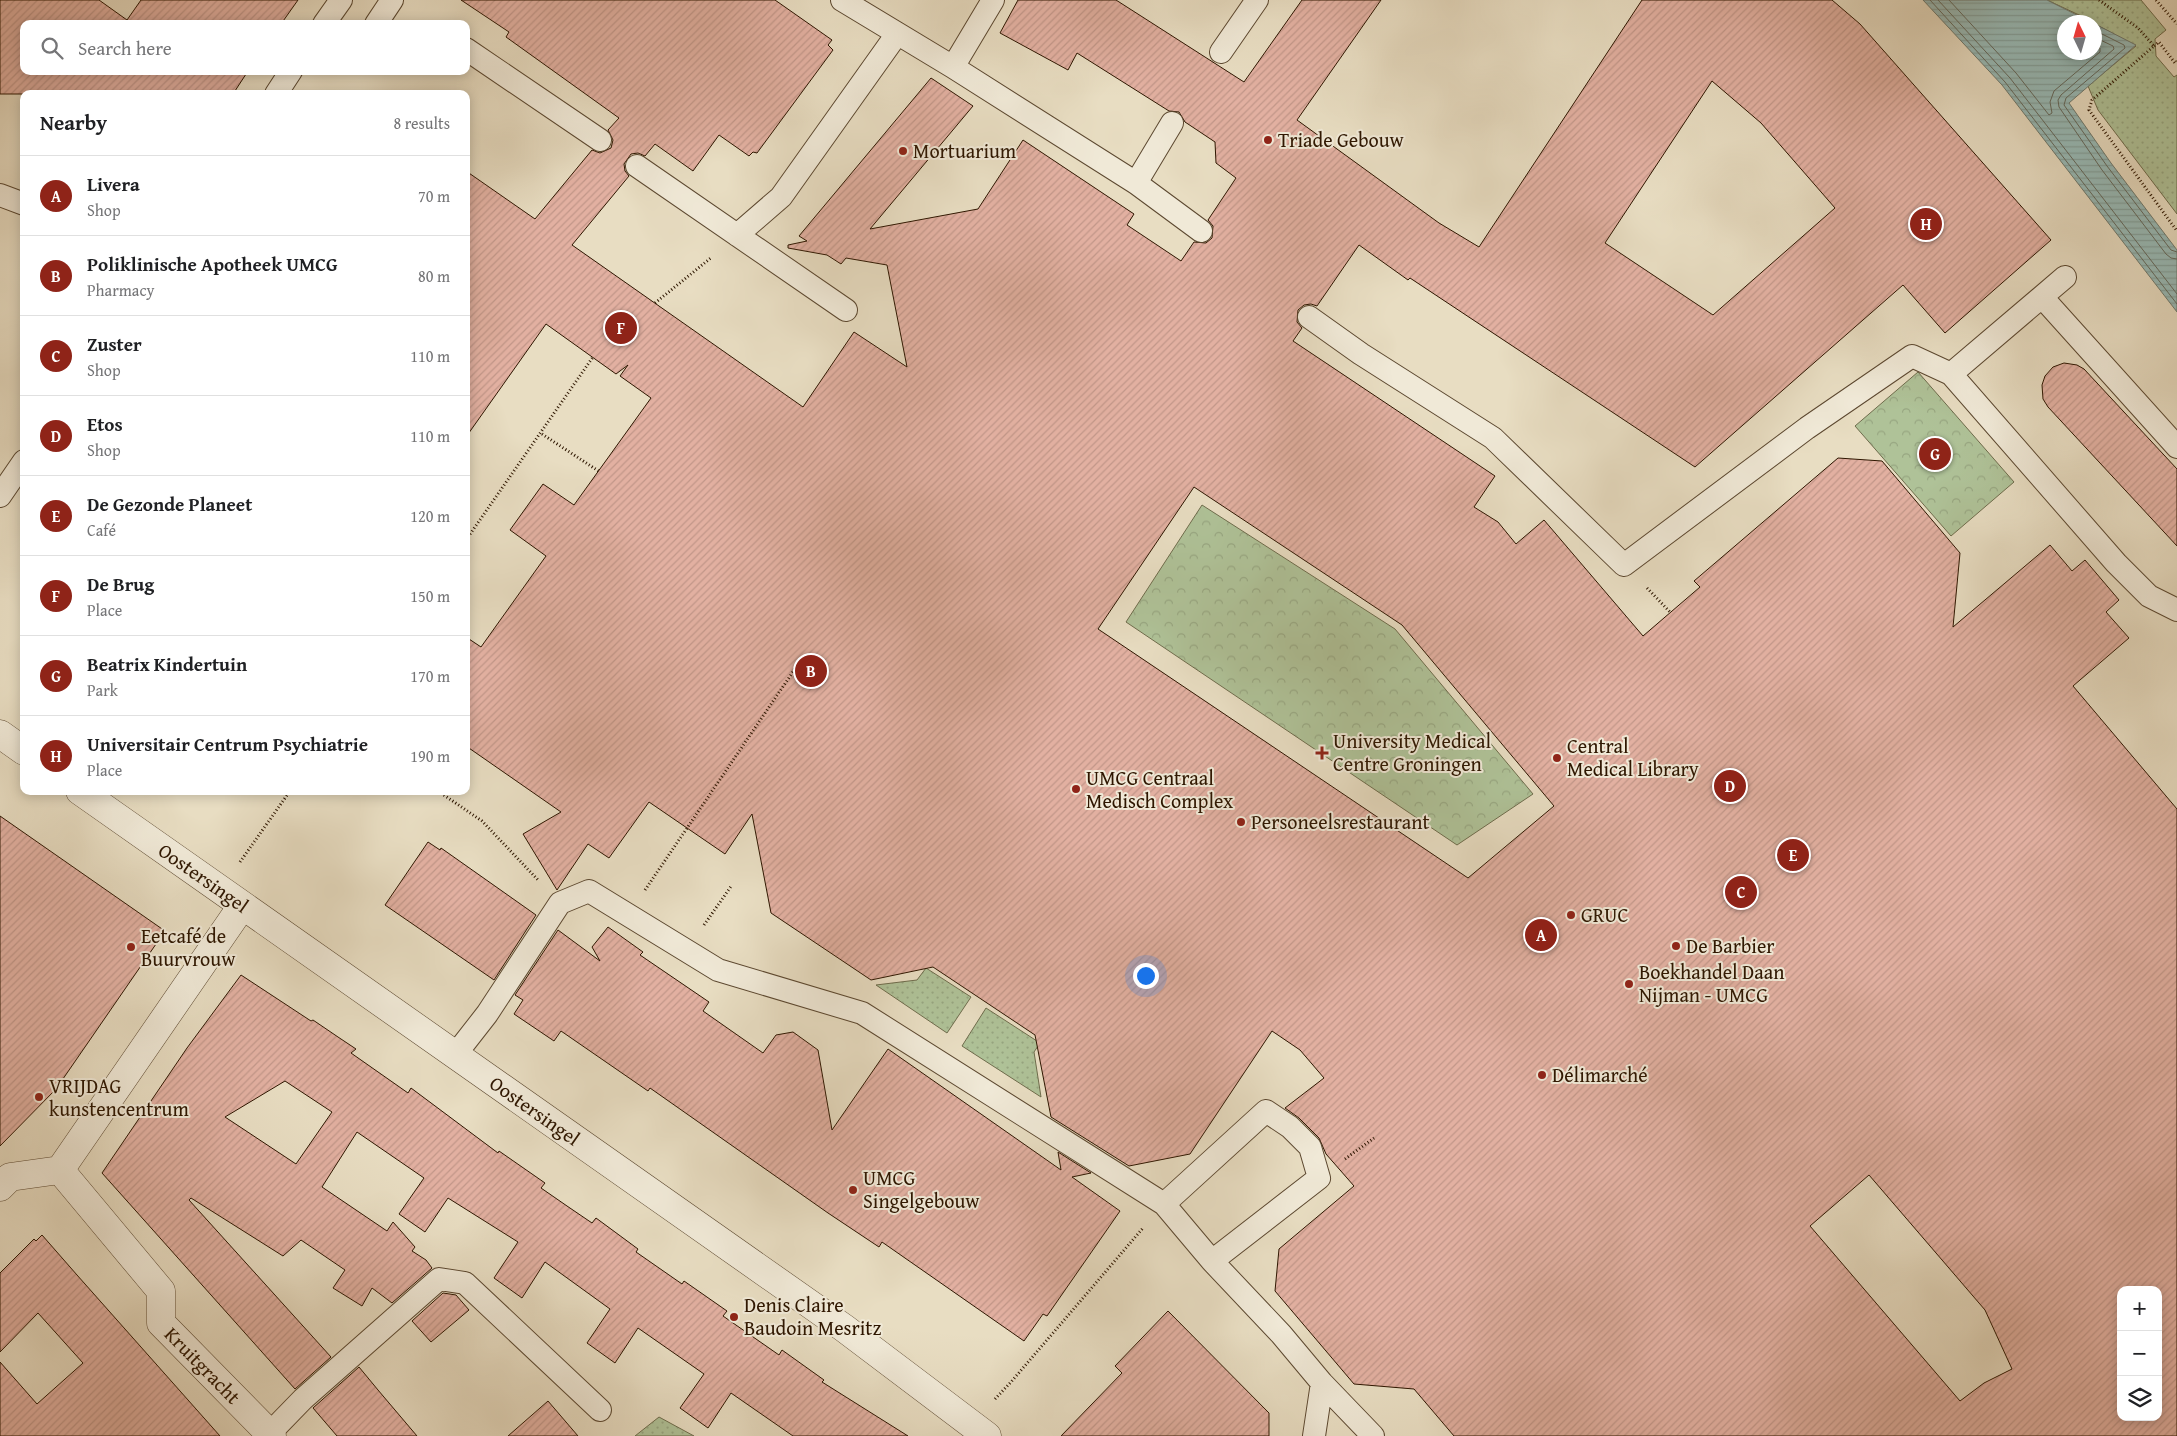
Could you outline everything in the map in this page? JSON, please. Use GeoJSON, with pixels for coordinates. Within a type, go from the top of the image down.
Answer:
{"type":"FeatureCollection","features":[{"type":"Feature","properties":{"kind":"street"},"geometry":{"type":"LineString","coordinates":[[0,734],[20,748]]}},
{"type":"Feature","properties":{"kind":"street","name":"Oostersingel"},"geometry":{"type":"LineString","coordinates":[[86,795],[219,891],[844,1328],[979,1429]]}},
{"type":"Feature","properties":{"kind":"street"},"geometry":{"type":"LineString","coordinates":[[0,1187],[10,1177],[60,1170],[242,906]]}},
{"type":"Feature","properties":{"kind":"street","name":"Kruitgracht"},"geometry":{"type":"LineString","coordinates":[[60,1170],[161,1291],[161,1323],[271,1435]]}},
{"type":"Feature","properties":{"kind":"lane"},"geometry":{"type":"LineString","coordinates":[[327,20],[341,0]]}},
{"type":"Feature","properties":{"kind":"lane"},"geometry":{"type":"LineString","coordinates":[[379,20],[392,0]]}},
{"type":"Feature","properties":{"kind":"lane"},"geometry":{"type":"LineString","coordinates":[[842,0],[953,67],[1136,183],[1201,231]]}},
{"type":"Feature","properties":{"kind":"lane"},"geometry":{"type":"LineString","coordinates":[[953,67],[993,0]]}},
{"type":"Feature","properties":{"kind":"lane"},"geometry":{"type":"LineString","coordinates":[[1221,52],[1257,0]]}},
{"type":"Feature","properties":{"kind":"lane"},"geometry":{"type":"LineString","coordinates":[[737,235],[781,197],[896,34]]}},
{"type":"Feature","properties":{"kind":"lane"},"geometry":{"type":"LineString","coordinates":[[470,52],[600,140]]}},
{"type":"Feature","properties":{"kind":"lane"},"geometry":{"type":"LineString","coordinates":[[279,90],[288,75]]}},
{"type":"Feature","properties":{"kind":"lane"},"geometry":{"type":"LineString","coordinates":[[1136,183],[1172,123]]}},
{"type":"Feature","properties":{"kind":"lane"},"geometry":{"type":"LineString","coordinates":[[637,166],[846,310]]}},
{"type":"Feature","properties":{"kind":"lane"},"geometry":{"type":"LineString","coordinates":[[0,195],[20,202]]}},
{"type":"Feature","properties":{"kind":"lane"},"geometry":{"type":"LineString","coordinates":[[1950,374],[2065,277]]}},
{"type":"Feature","properties":{"kind":"lane"},"geometry":{"type":"LineString","coordinates":[[2042,297],[2177,447]]}},
{"type":"Feature","properties":{"kind":"lane"},"geometry":{"type":"LineString","coordinates":[[1309,317],[1361,354],[1493,438],[1624,565],[1807,428],[1912,356],[1950,374],[2116,563],[2149,596],[2177,610]]}},
{"type":"Feature","properties":{"kind":"lane"},"geometry":{"type":"LineString","coordinates":[[0,496],[20,467]]}},
{"type":"Feature","properties":{"kind":"lane"},"geometry":{"type":"LineString","coordinates":[[455,1055],[487,1014],[560,904],[589,891],[718,970],[862,1013],[1164,1204],[1212,1261],[1281,1334],[1322,1383],[1373,1436]]}},
{"type":"Feature","properties":{"kind":"lane"},"geometry":{"type":"LineString","coordinates":[[1164,1204],[1266,1111],[1290,1127],[1310,1147],[1319,1178],[1212,1261]]}},
{"type":"Feature","properties":{"kind":"lane"},"geometry":{"type":"LineString","coordinates":[[271,1435],[303,1399],[440,1279],[466,1283],[600,1410]]}},
{"type":"Feature","properties":{"kind":"lane"},"geometry":{"type":"LineString","coordinates":[[1314,1436],[1322,1383]]}},
{"type":"Feature","properties":{"kind":"path"},"geometry":{"type":"LineString","coordinates":[[2099,0],[2138,28],[2154,46]]}},
{"type":"Feature","properties":{"kind":"path"},"geometry":{"type":"LineString","coordinates":[[2156,0],[2177,24]]}},
{"type":"Feature","properties":{"kind":"path"},"geometry":{"type":"LineString","coordinates":[[2177,61],[2175,63],[2159,42],[2092,100],[2089,110],[2177,231]]}},
{"type":"Feature","properties":{"kind":"path"},"geometry":{"type":"LineString","coordinates":[[655,303],[737,235]]}},
{"type":"Feature","properties":{"kind":"path"},"geometry":{"type":"LineString","coordinates":[[470,534],[542,434],[593,357]]}},
{"type":"Feature","properties":{"kind":"path"},"geometry":{"type":"LineString","coordinates":[[542,434],[600,472]]}},
{"type":"Feature","properties":{"kind":"path"},"geometry":{"type":"LineString","coordinates":[[628,915],[801,660]]}},
{"type":"Feature","properties":{"kind":"path"},"geometry":{"type":"LineString","coordinates":[[219,891],[287,795]]}},
{"type":"Feature","properties":{"kind":"path"},"geometry":{"type":"LineString","coordinates":[[444,795],[482,821],[560,904]]}},
{"type":"Feature","properties":{"kind":"path"},"geometry":{"type":"LineString","coordinates":[[686,950],[732,885]]}},
{"type":"Feature","properties":{"kind":"path"},"geometry":{"type":"LineString","coordinates":[[979,1429],[1011,1382],[1164,1204]]}},
{"type":"Feature","properties":{"kind":"green space"},"geometry":{"type":"Polygon","coordinates":[[[2047,0],[2141,0],[2166,30],[2155,39],[2156,56],[2174,77],[2177,75],[2177,214],[2098,110],[2088,86],[2136,46],[2102,28],[2102,15],[2079,15],[2047,0]]]}},
{"type":"Feature","properties":{"kind":"green space"},"geometry":{"type":"Polygon","coordinates":[[[1918,372],[2014,482],[1951,536],[1855,426],[1918,372]]]}},
{"type":"Feature","properties":{"kind":"green space"},"geometry":{"type":"Polygon","coordinates":[[[1202,505],[1395,629],[1533,794],[1457,845],[1126,622],[1202,505]]]}},
{"type":"Feature","properties":{"kind":"green space"},"geometry":{"type":"Polygon","coordinates":[[[926,968],[971,997],[947,1033],[876,985],[917,980],[926,968]]]}},
{"type":"Feature","properties":{"kind":"green space"},"geometry":{"type":"Polygon","coordinates":[[[986,1008],[1040,1043],[1034,1052],[1041,1097],[962,1046],[986,1008]]]}},
{"type":"Feature","properties":{"kind":"green space"},"geometry":{"type":"Polygon","coordinates":[[[659,1417],[694,1436],[635,1436],[659,1417]]]}},
{"type":"Feature","properties":{"kind":"water"},"geometry":{"type":"Polygon","coordinates":[[[1923,0],[2047,0],[2077,15],[2057,15],[2057,60],[2102,60],[2102,28],[2136,45],[2069,103],[2111,163],[2177,250],[2177,312],[2002,85],[1923,0]]]}},
{"type":"Feature","properties":{"kind":"building"},"geometry":{"type":"Polygon","coordinates":[[[0,0],[99,0],[127,20],[20,20],[20,75],[245,75],[236,90],[20,90],[20,94],[0,94],[0,0]]]}},
{"type":"Feature","properties":{"kind":"building"},"geometry":{"type":"Polygon","coordinates":[[[141,0],[298,0],[284,20],[127,20],[141,0]]]}},
{"type":"Feature","properties":{"kind":"building","name":"University Medical Centre Groningen"},"geometry":{"type":"Polygon","coordinates":[[[461,0],[775,0],[832,40],[828,45],[833,50],[757,153],[753,152],[749,156],[719,135],[693,171],[655,144],[645,156],[638,153],[631,154],[624,164],[625,171],[629,176],[572,245],[803,407],[854,332],[907,367],[887,265],[846,258],[841,264],[827,255],[788,248],[788,245],[807,241],[799,236],[931,78],[973,106],[870,229],[978,209],[1023,140],[1134,214],[1127,225],[1181,261],[1194,242],[1206,243],[1212,238],[1213,226],[1208,220],[1236,178],[1216,163],[1215,142],[1185,122],[1179,112],[1169,111],[1077,53],[1068,70],[1000,33],[1018,0],[1116,0],[1244,82],[1302,0],[1381,0],[1297,120],[1439,223],[1479,247],[1642,0],[1832,0],[1860,24],[2051,240],[1945,333],[1903,285],[1695,467],[1410,278],[1408,280],[1359,245],[1317,306],[1311,304],[1304,305],[1298,310],[1297,322],[1302,328],[1293,341],[1495,476],[1474,507],[1498,522],[1516,544],[1544,520],[1643,636],[1700,587],[1694,581],[1838,458],[1882,461],[1960,553],[1953,627],[2050,545],[2072,571],[2085,560],[2119,600],[2106,612],[2129,638],[2073,686],[2177,809],[2177,1436],[1454,1436],[1414,1389],[1354,1384],[1275,1291],[1279,1249],[1354,1186],[1326,1154],[1319,1138],[1299,1118],[1285,1108],[1324,1078],[1300,1050],[1272,1031],[1190,1154],[1129,1166],[1051,1117],[1035,1035],[933,967],[871,980],[771,913],[752,814],[725,854],[649,802],[609,858],[588,844],[557,890],[523,834],[561,812],[470,749],[470,640],[481,647],[546,556],[510,530],[543,484],[574,505],[651,398],[620,376],[628,365],[616,374],[546,324],[470,431],[470,174],[535,219],[592,150],[600,153],[611,148],[613,140],[608,130],[619,118],[506,37],[509,32],[461,0]],[[1712,81],[1605,243],[1713,315],[1835,208],[1761,123],[1712,81]],[[1194,487],[1098,629],[1468,878],[1554,806],[1402,625],[1194,487]],[[1869,1175],[1810,1226],[1960,1401],[1984,1383],[2012,1369],[1985,1310],[1869,1175]]]}},
{"type":"Feature","properties":{"kind":"building"},"geometry":{"type":"Polygon","coordinates":[[[2064,363],[2077,365],[2084,369],[2177,469],[2177,546],[2048,407],[2043,399],[2042,385],[2045,376],[2053,367],[2064,363]]]}},
{"type":"Feature","properties":{"kind":"building"},"geometry":{"type":"Polygon","coordinates":[[[0,816],[165,931],[56,1089],[0,1146],[0,816]]]}},
{"type":"Feature","properties":{"kind":"building"},"geometry":{"type":"Polygon","coordinates":[[[428,842],[440,850],[441,848],[536,915],[494,980],[385,905],[428,842]]]}},
{"type":"Feature","properties":{"kind":"building"},"geometry":{"type":"Polygon","coordinates":[[[608,927],[643,952],[640,955],[709,1002],[703,1011],[763,1053],[776,1035],[793,1032],[818,1050],[832,1130],[888,1049],[1061,1170],[1058,1152],[1091,1173],[1072,1177],[1120,1211],[1047,1316],[1043,1314],[1024,1341],[882,1242],[879,1247],[828,1213],[650,1088],[648,1091],[561,1031],[554,1041],[514,1014],[523,1000],[515,995],[558,930],[600,961],[592,947],[608,927]]]}},
{"type":"Feature","properties":{"kind":"building"},"geometry":{"type":"Polygon","coordinates":[[[241,975],[356,1049],[351,1053],[408,1093],[411,1088],[498,1153],[499,1151],[545,1183],[541,1188],[567,1206],[592,1223],[596,1218],[638,1249],[636,1252],[682,1284],[684,1281],[727,1311],[723,1316],[779,1355],[782,1350],[824,1380],[822,1382],[908,1436],[793,1436],[731,1393],[708,1428],[680,1408],[704,1374],[638,1328],[615,1363],[587,1343],[610,1309],[545,1262],[522,1298],[494,1278],[518,1242],[448,1198],[425,1232],[399,1214],[424,1178],[357,1132],[322,1187],[387,1231],[393,1222],[415,1247],[412,1251],[426,1260],[432,1268],[392,1303],[372,1288],[362,1306],[333,1288],[345,1270],[301,1240],[283,1256],[191,1198],[189,1200],[331,1357],[295,1389],[102,1173],[187,1048],[241,975]],[[285,1081],[225,1117],[296,1164],[332,1112],[285,1081]]]}},
{"type":"Feature","properties":{"kind":"building"},"geometry":{"type":"Polygon","coordinates":[[[42,1235],[220,1436],[0,1436],[0,1362],[37,1404],[83,1363],[38,1313],[0,1352],[0,1273],[34,1239],[36,1241],[42,1235]]]}},
{"type":"Feature","properties":{"kind":"building"},"geometry":{"type":"Polygon","coordinates":[[[443,1293],[456,1295],[469,1310],[431,1342],[412,1321],[443,1293]]]}},
{"type":"Feature","properties":{"kind":"building"},"geometry":{"type":"Polygon","coordinates":[[[1168,1311],[1269,1413],[1269,1436],[1061,1436],[1122,1373],[1115,1366],[1168,1311]]]}},
{"type":"Feature","properties":{"kind":"building"},"geometry":{"type":"Polygon","coordinates":[[[359,1367],[417,1436],[337,1436],[313,1408],[359,1367]]]}},
{"type":"Feature","properties":{"kind":"building"},"geometry":{"type":"Polygon","coordinates":[[[548,1401],[578,1436],[508,1436],[548,1401]]]}},
{"type":"Feature","properties":{"kind":"place","name":"Triade Gebouw"},"geometry":{"type":"Point","coordinates":[1268,140]}},
{"type":"Feature","properties":{"kind":"place","name":"Mortuarium"},"geometry":{"type":"Point","coordinates":[903,151]}},
{"type":"Feature","properties":{"kind":"place","name":"Universitair Centrum Psychiatrie"},"geometry":{"type":"Point","coordinates":[1926,224]}},
{"type":"Feature","properties":{"kind":"place","name":"De Brug"},"geometry":{"type":"Point","coordinates":[621,328]}},
{"type":"Feature","properties":{"kind":"place","name":"Beatrix Kindertuin"},"geometry":{"type":"Point","coordinates":[1935,454]}},
{"type":"Feature","properties":{"kind":"place","name":"Poliklinische Apotheek UMCG"},"geometry":{"type":"Point","coordinates":[811,671]}},
{"type":"Feature","properties":{"kind":"place","name":"University Medical Centre Groningen"},"geometry":{"type":"Point","coordinates":[1322,753]}},
{"type":"Feature","properties":{"kind":"place","name":"Central Medical Library"},"geometry":{"type":"Point","coordinates":[1557,758]}},
{"type":"Feature","properties":{"kind":"place","name":"Etos"},"geometry":{"type":"Point","coordinates":[1730,786]}},
{"type":"Feature","properties":{"kind":"place","name":"UMCG Centraal Medisch Complex"},"geometry":{"type":"Point","coordinates":[1076,789]}},
{"type":"Feature","properties":{"kind":"place","name":"Personeelsrestaurant"},"geometry":{"type":"Point","coordinates":[1241,822]}},
{"type":"Feature","properties":{"kind":"place","name":"De Gezonde Planeet"},"geometry":{"type":"Point","coordinates":[1793,855]}},
{"type":"Feature","properties":{"kind":"place","name":"Zuster"},"geometry":{"type":"Point","coordinates":[1741,892]}},
{"type":"Feature","properties":{"kind":"place","name":"GRUC"},"geometry":{"type":"Point","coordinates":[1571,915]}},
{"type":"Feature","properties":{"kind":"place","name":"Livera"},"geometry":{"type":"Point","coordinates":[1541,935]}},
{"type":"Feature","properties":{"kind":"place","name":"De Barbier"},"geometry":{"type":"Point","coordinates":[1676,946]}},
{"type":"Feature","properties":{"kind":"place","name":"Eetcafé de Buurvrouw"},"geometry":{"type":"Point","coordinates":[131,947]}},
{"type":"Feature","properties":{"kind":"place","name":"Boekhandel Daan Nijman - UMCG"},"geometry":{"type":"Point","coordinates":[1629,984]}},
{"type":"Feature","properties":{"kind":"place","name":"Délimarché"},"geometry":{"type":"Point","coordinates":[1542,1075]}},
{"type":"Feature","properties":{"kind":"place","name":"VRIJDAG kunstencentrum"},"geometry":{"type":"Point","coordinates":[39,1097]}},
{"type":"Feature","properties":{"kind":"place","name":"UMCG Singelgebouw"},"geometry":{"type":"Point","coordinates":[853,1190]}},
{"type":"Feature","properties":{"kind":"place","name":"Denis Claire Baudoin Mesritz"},"geometry":{"type":"Point","coordinates":[734,1317]}}]}
